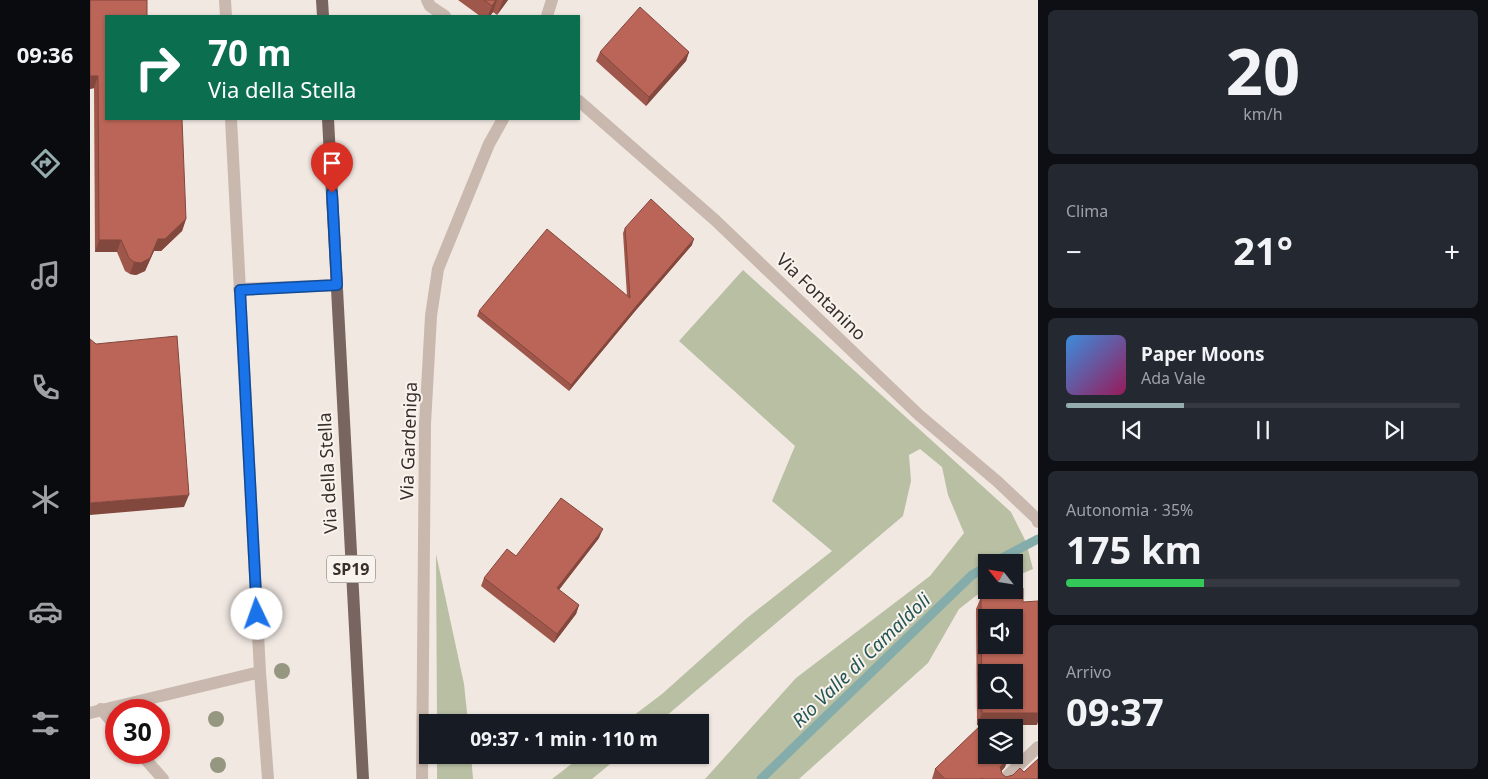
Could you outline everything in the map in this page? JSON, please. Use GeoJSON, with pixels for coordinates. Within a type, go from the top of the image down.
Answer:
{"type":"FeatureCollection","features":[{"type":"Feature","properties":{"kind":"main road"},"geometry":{"type":"LineString","coordinates":[[322,0],[323,15]]}},
{"type":"Feature","properties":{"kind":"main road","name":"Via della Stella"},"geometry":{"type":"LineString","coordinates":[[328,120],[362,779]]}},
{"type":"Feature","properties":{"kind":"street"},"geometry":{"type":"LineString","coordinates":[[225,0],[226,15]]}},
{"type":"Feature","properties":{"kind":"street"},"geometry":{"type":"LineString","coordinates":[[427,0],[430,6],[444,15]]}},
{"type":"Feature","properties":{"kind":"street"},"geometry":{"type":"LineString","coordinates":[[547,15],[552,0]]}},
{"type":"Feature","properties":{"kind":"street","name":"Via Fontanino"},"geometry":{"type":"LineString","coordinates":[[580,102],[715,220],[919,415],[998,482],[1038,520]]}},
{"type":"Feature","properties":{"kind":"street"},"geometry":{"type":"LineString","coordinates":[[231,120],[260,672],[268,779]]}},
{"type":"Feature","properties":{"kind":"street","name":"Via Gardeniga"},"geometry":{"type":"LineString","coordinates":[[422,779],[425,424],[432,316],[438,270],[489,144],[503,120]]}},
{"type":"Feature","properties":{"kind":"street"},"geometry":{"type":"LineString","coordinates":[[240,290],[337,285]]}},
{"type":"Feature","properties":{"kind":"street"},"geometry":{"type":"LineString","coordinates":[[96,711],[260,672]]}},
{"type":"Feature","properties":{"kind":"street"},"geometry":{"type":"LineString","coordinates":[[1004,779],[1038,747]]}},
{"type":"Feature","properties":{"kind":"street"},"geometry":{"type":"LineString","coordinates":[[150,764],[163,779]]}},
{"type":"Feature","properties":{"kind":"green space"},"geometry":{"type":"Polygon","coordinates":[[[743,270],[1011,512],[1026,542],[1033,569],[1023,573],[1023,554],[978,554],[978,594],[959,609],[928,663],[799,779],[705,779],[796,678],[930,576],[964,533],[948,495],[942,467],[920,449],[909,455],[911,481],[903,516],[668,714],[636,714],[662,694],[747,618],[832,551],[772,501],[795,446],[679,341],[743,270]]]}},
{"type":"Feature","properties":{"kind":"green space"},"geometry":{"type":"Polygon","coordinates":[[[436,554],[464,684],[467,714],[437,714],[436,554]]]}},
{"type":"Feature","properties":{"kind":"green space"},"geometry":{"type":"Polygon","coordinates":[[[437,764],[472,764],[473,779],[437,779],[437,764]]]}},
{"type":"Feature","properties":{"kind":"green space"},"geometry":{"type":"Polygon","coordinates":[[[571,764],[610,764],[592,779],[552,779],[571,764]]]}},
{"type":"Feature","properties":{"kind":"building"},"geometry":{"type":"Polygon","coordinates":[[[90,0],[147,0],[147,15],[105,15],[105,120],[182,120],[186,219],[165,239],[158,239],[150,258],[141,263],[134,262],[129,258],[121,240],[99,240],[98,76],[90,76],[90,0]]]}},
{"type":"Feature","properties":{"kind":"building"},"geometry":{"type":"Polygon","coordinates":[[[484,0],[496,0],[492,6],[484,0]]]}},
{"type":"Feature","properties":{"kind":"building"},"geometry":{"type":"Polygon","coordinates":[[[640,7],[689,52],[649,97],[600,52],[640,7]]]}},
{"type":"Feature","properties":{"kind":"building"},"geometry":{"type":"Polygon","coordinates":[[[651,199],[694,239],[571,385],[479,311],[547,229],[630,298],[625,228],[651,199]]]}},
{"type":"Feature","properties":{"kind":"building"},"geometry":{"type":"Polygon","coordinates":[[[177,336],[189,495],[90,503],[90,339],[96,344],[177,336]]]}},
{"type":"Feature","properties":{"kind":"building"},"geometry":{"type":"Polygon","coordinates":[[[561,498],[603,529],[557,588],[579,605],[557,634],[484,578],[507,549],[516,556],[561,498]]]}},
{"type":"Feature","properties":{"kind":"building"},"geometry":{"type":"Polygon","coordinates":[[[981,599],[1023,599],[1023,602],[1038,601],[1038,713],[982,713],[982,709],[1023,709],[1023,664],[982,664],[981,654],[1023,654],[1023,609],[981,609],[981,599]]]}},
{"type":"Feature","properties":{"kind":"building"},"geometry":{"type":"Polygon","coordinates":[[[978,728],[978,764],[1003,764],[1000,767],[1002,774],[1006,777],[1013,775],[1020,768],[1024,772],[1038,759],[1038,779],[945,779],[935,769],[978,728]]]}},
{"type":"Feature","properties":{"kind":"waterway","name":"Rio Valle di Camaldoli"},"geometry":{"type":"LineString","coordinates":[[1009,554],[1038,539]]}},
{"type":"Feature","properties":{"kind":"waterway","name":"Rio Valle di Camaldoli"},"geometry":{"type":"LineString","coordinates":[[761,779],[972,575],[978,572]]}},
{"type":"Feature","properties":{"kind":"route"},"geometry":{"type":"LineString","coordinates":[[257,614],[240,290],[337,285],[332,193]]}}]}
